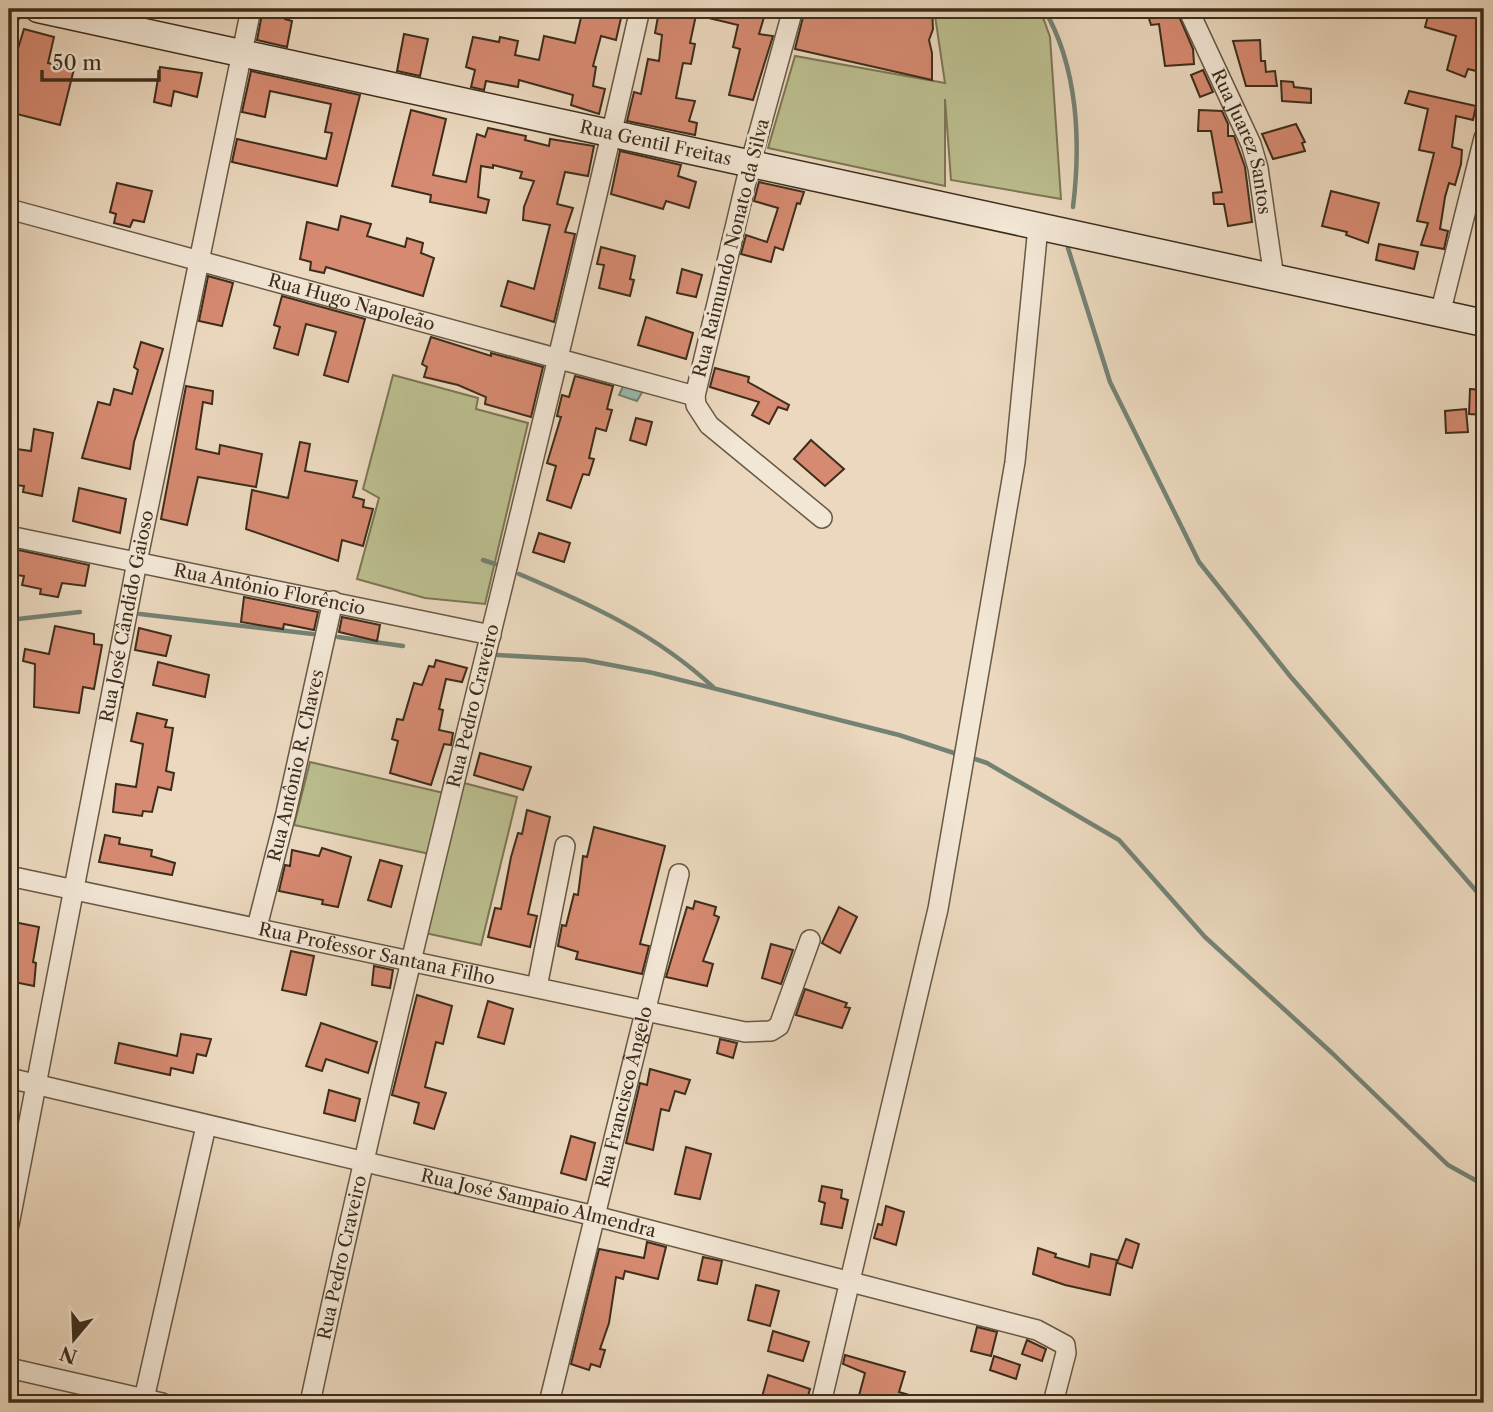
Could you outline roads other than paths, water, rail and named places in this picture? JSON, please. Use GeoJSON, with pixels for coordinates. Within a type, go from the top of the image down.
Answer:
{"type":"FeatureCollection","features":[{"type":"Feature","properties":{"kind":"main road","name":"Rua Gentil Freitas"},"geometry":{"type":"LineString","coordinates":[[38,9],[1484,323]]}},
{"type":"Feature","properties":{"kind":"street","name":"Rua José Cândido Gaioso"},"geometry":{"type":"LineString","coordinates":[[9,1225],[136,562],[200,260],[239,54],[251,9]]}},
{"type":"Feature","properties":{"kind":"street","name":"Rua Pedro Craveiro"},"geometry":{"type":"LineString","coordinates":[[310,1403],[362,1161],[558,361],[639,9]]}},
{"type":"Feature","properties":{"kind":"street","name":"Rua Raimundo Nonato da Silva"},"geometry":{"type":"LineString","coordinates":[[793,9],[750,165],[695,397],[696,405],[709,425],[822,518]]}},
{"type":"Feature","properties":{"kind":"street","name":"Rua Juarez Santos"},"geometry":{"type":"LineString","coordinates":[[1188,9],[1251,144],[1258,168],[1274,278]]}},
{"type":"Feature","properties":{"kind":"street"},"geometry":{"type":"LineString","coordinates":[[1440,314],[1484,138]]}},
{"type":"Feature","properties":{"kind":"street","name":"Rua Hugo Napoleão"},"geometry":{"type":"LineString","coordinates":[[9,209],[695,397]]}},
{"type":"Feature","properties":{"kind":"street"},"geometry":{"type":"LineString","coordinates":[[821,1403],[938,909],[1015,463],[1038,227]]}},
{"type":"Feature","properties":{"kind":"street","name":"Rua Antônio Florêncio"},"geometry":{"type":"LineString","coordinates":[[9,536],[491,635]]}},
{"type":"Feature","properties":{"kind":"street","name":"Rua Antônio R. Chaves"},"geometry":{"type":"LineString","coordinates":[[257,927],[286,813],[333,601]]}},
{"type":"Feature","properties":{"kind":"street"},"geometry":{"type":"LineString","coordinates":[[537,987],[565,846]]}},
{"type":"Feature","properties":{"kind":"street","name":"Rua Francisco Ângelo"},"geometry":{"type":"LineString","coordinates":[[549,1403],[679,874]]}},
{"type":"Feature","properties":{"kind":"street","name":"Rua Professor Santana Filho"},"geometry":{"type":"LineString","coordinates":[[9,876],[746,1032],[771,1031],[779,1026],[810,940]]}},
{"type":"Feature","properties":{"kind":"street","name":"Rua José Sampaio Almendra"},"geometry":{"type":"LineString","coordinates":[[9,1078],[595,1216],[1037,1330],[1065,1345],[1066,1353],[1053,1403]]}},
{"type":"Feature","properties":{"kind":"street"},"geometry":{"type":"LineString","coordinates":[[9,1368],[153,1401],[206,1126]]}},
{"type":"Feature","properties":{"kind":"water"},"geometry":{"type":"Polygon","coordinates":[[[626,380],[644,389],[637,401],[619,395],[626,380]]]}},
{"type":"Feature","properties":{"kind":"waterway"},"geometry":{"type":"LineString","coordinates":[[1044,9],[1064,55],[1074,105],[1077,157],[1073,207]]}},
{"type":"Feature","properties":{"kind":"waterway"},"geometry":{"type":"LineString","coordinates":[[1068,248],[1110,382],[1199,562],[1290,676],[1484,900]]}},
{"type":"Feature","properties":{"kind":"waterway"},"geometry":{"type":"LineString","coordinates":[[483,560],[495,564]]}},
{"type":"Feature","properties":{"kind":"waterway"},"geometry":{"type":"LineString","coordinates":[[519,574],[621,622],[669,651],[713,687]]}},
{"type":"Feature","properties":{"kind":"waterway"},"geometry":{"type":"LineString","coordinates":[[9,620],[80,612]]}},
{"type":"Feature","properties":{"kind":"waterway"},"geometry":{"type":"LineString","coordinates":[[140,614],[313,634]]}},
{"type":"Feature","properties":{"kind":"waterway"},"geometry":{"type":"LineString","coordinates":[[338,637],[403,646]]}},
{"type":"Feature","properties":{"kind":"waterway"},"geometry":{"type":"LineString","coordinates":[[497,655],[585,660],[653,673],[899,735],[960,755]]}},
{"type":"Feature","properties":{"kind":"waterway"},"geometry":{"type":"LineString","coordinates":[[969,757],[987,763],[1119,840],[1205,937],[1332,1053],[1448,1165],[1484,1185]]}}]}
